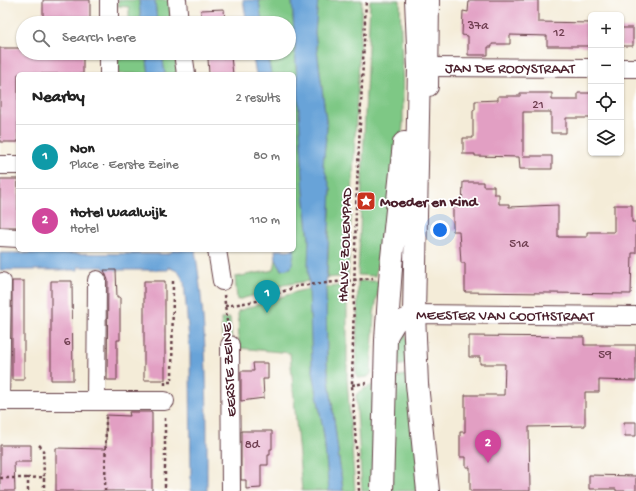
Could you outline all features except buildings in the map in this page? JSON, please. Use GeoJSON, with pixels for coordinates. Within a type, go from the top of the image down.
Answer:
{"type":"FeatureCollection","features":[{"type":"Feature","properties":{"kind":"main road"},"geometry":{"type":"LineString","coordinates":[[382,491],[386,340],[391,267],[407,105],[403,0]]}},
{"type":"Feature","properties":{"kind":"main road"},"geometry":{"type":"LineString","coordinates":[[409,255],[418,68],[416,0]]}},
{"type":"Feature","properties":{"kind":"main road"},"geometry":{"type":"LineString","coordinates":[[404,143],[417,384],[428,491]]}},
{"type":"Feature","properties":{"kind":"street"},"geometry":{"type":"LineString","coordinates":[[109,0],[109,16]]}},
{"type":"Feature","properties":{"kind":"street"},"geometry":{"type":"LineString","coordinates":[[177,0],[178,16]]}},
{"type":"Feature","properties":{"kind":"street"},"geometry":{"type":"LineString","coordinates":[[409,255],[426,242],[430,0]]}},
{"type":"Feature","properties":{"kind":"street"},"geometry":{"type":"LineString","coordinates":[[109,60],[109,72]]}},
{"type":"Feature","properties":{"kind":"street"},"geometry":{"type":"LineString","coordinates":[[184,60],[186,72]]}},
{"type":"Feature","properties":{"kind":"street","name":"JAN DE ROOYSTRAAT"},"geometry":{"type":"LineString","coordinates":[[430,67],[588,68]]}},
{"type":"Feature","properties":{"kind":"street"},"geometry":{"type":"LineString","coordinates":[[624,68],[636,68]]}},
{"type":"Feature","properties":{"kind":"street"},"geometry":{"type":"LineString","coordinates":[[0,165],[16,166]]}},
{"type":"Feature","properties":{"kind":"street"},"geometry":{"type":"LineString","coordinates":[[0,237],[16,238]]}},
{"type":"Feature","properties":{"kind":"street"},"geometry":{"type":"LineString","coordinates":[[217,252],[222,281]]}},
{"type":"Feature","properties":{"kind":"street"},"geometry":{"type":"LineString","coordinates":[[97,280],[101,401]]}},
{"type":"Feature","properties":{"kind":"street"},"geometry":{"type":"LineString","coordinates":[[2,282],[0,401],[165,401]]}},
{"type":"Feature","properties":{"kind":"street","name":"MEESTER VAN COOTHSTRAAT"},"geometry":{"type":"LineString","coordinates":[[386,340],[397,322],[414,314],[636,316]]}},
{"type":"Feature","properties":{"kind":"street","name":"EERSTE ZEINE"},"geometry":{"type":"LineString","coordinates":[[230,345],[231,491]]}},
{"type":"Feature","properties":{"kind":"street"},"geometry":{"type":"LineString","coordinates":[[417,384],[428,394],[438,491]]}},
{"type":"Feature","properties":{"kind":"path","name":"HALVE ZOLENPAD"},"geometry":{"type":"LineString","coordinates":[[359,491],[352,385],[353,279],[366,0]]}},
{"type":"Feature","properties":{"kind":"path"},"geometry":{"type":"LineString","coordinates":[[225,306],[257,301],[298,286],[353,279],[376,278]]}},
{"type":"Feature","properties":{"kind":"path","name":"EERSTE ZEINE"},"geometry":{"type":"LineString","coordinates":[[222,281],[230,345]]}},
{"type":"Feature","properties":{"kind":"path"},"geometry":{"type":"LineString","coordinates":[[352,385],[371,382]]}},
{"type":"Feature","properties":{"kind":"path"},"geometry":{"type":"LineString","coordinates":[[101,401],[105,491]]}},
{"type":"Feature","properties":{"kind":"path"},"geometry":{"type":"LineString","coordinates":[[39,445],[43,449],[44,491]]}},
{"type":"Feature","properties":{"kind":"path"},"geometry":{"type":"LineString","coordinates":[[0,478],[44,477]]}},
{"type":"Feature","properties":{"kind":"path"},"geometry":{"type":"LineString","coordinates":[[28,478],[28,491]]}},
{"type":"Feature","properties":{"kind":"green space"},"geometry":{"type":"Polygon","coordinates":[[[118,0],[139,0],[140,16],[129,16],[129,7],[118,6],[118,0]]]}},
{"type":"Feature","properties":{"kind":"green space"},"geometry":{"type":"Polygon","coordinates":[[[155,0],[169,0],[170,16],[156,16],[155,0]]]}},
{"type":"Feature","properties":{"kind":"green space"},"geometry":{"type":"Polygon","coordinates":[[[258,0],[292,0],[293,16],[261,16],[258,0]]]}},
{"type":"Feature","properties":{"kind":"green space"},"geometry":{"type":"Polygon","coordinates":[[[318,0],[362,0],[348,276],[327,278],[331,189],[323,165],[327,128],[315,32],[318,0]]]}},
{"type":"Feature","properties":{"kind":"green space"},"geometry":{"type":"Polygon","coordinates":[[[370,0],[400,0],[403,96],[403,125],[389,263],[378,262],[375,276],[358,275],[370,0]]]}},
{"type":"Feature","properties":{"kind":"green space"},"geometry":{"type":"Polygon","coordinates":[[[118,60],[147,60],[149,72],[118,72],[118,60]]]}},
{"type":"Feature","properties":{"kind":"green space"},"geometry":{"type":"Polygon","coordinates":[[[163,60],[175,60],[178,72],[165,72],[163,60]]]}},
{"type":"Feature","properties":{"kind":"green space"},"geometry":{"type":"Polygon","coordinates":[[[268,60],[296,60],[304,192],[309,239],[309,281],[283,285],[267,292],[237,300],[235,277],[274,270],[276,259],[281,270],[290,268],[293,252],[296,252],[296,72],[271,72],[268,60]]]}},
{"type":"Feature","properties":{"kind":"green space"},"geometry":{"type":"Polygon","coordinates":[[[358,281],[380,281],[374,314],[371,373],[368,377],[358,378],[356,373],[358,281]]]}},
{"type":"Feature","properties":{"kind":"green space"},"geometry":{"type":"Polygon","coordinates":[[[347,284],[347,378],[355,491],[343,491],[327,363],[326,288],[347,284]]]}},
{"type":"Feature","properties":{"kind":"green space"},"geometry":{"type":"Polygon","coordinates":[[[310,289],[312,365],[324,436],[329,491],[302,491],[290,353],[239,348],[238,311],[299,291],[310,289]]]}},
{"type":"Feature","properties":{"kind":"green space"},"geometry":{"type":"Polygon","coordinates":[[[230,318],[232,344],[227,345],[222,335],[221,319],[230,318]]]}},
{"type":"Feature","properties":{"kind":"green space"},"geometry":{"type":"Polygon","coordinates":[[[404,327],[412,363],[392,367],[391,365],[397,341],[404,327]]]}},
{"type":"Feature","properties":{"kind":"green space"},"geometry":{"type":"Polygon","coordinates":[[[413,373],[422,491],[392,491],[391,378],[413,373]]]}},
{"type":"Feature","properties":{"kind":"green space"},"geometry":{"type":"Polygon","coordinates":[[[376,383],[380,491],[362,491],[356,395],[360,391],[376,383]]]}},
{"type":"Feature","properties":{"kind":"water"},"geometry":{"type":"Polygon","coordinates":[[[139,0],[155,0],[156,16],[140,16],[139,0]]]}},
{"type":"Feature","properties":{"kind":"water"},"geometry":{"type":"Polygon","coordinates":[[[243,0],[259,0],[261,16],[246,16],[243,0]]]}},
{"type":"Feature","properties":{"kind":"water"},"geometry":{"type":"Polygon","coordinates":[[[292,0],[318,0],[315,33],[327,128],[323,165],[331,189],[326,288],[327,363],[343,491],[329,491],[324,436],[312,365],[308,265],[309,239],[304,192],[296,60],[296,16],[293,16],[292,0]]]}},
{"type":"Feature","properties":{"kind":"water"},"geometry":{"type":"Polygon","coordinates":[[[147,60],[163,60],[165,72],[149,72],[147,60]]]}},
{"type":"Feature","properties":{"kind":"water"},"geometry":{"type":"Polygon","coordinates":[[[253,60],[268,60],[271,72],[256,72],[253,60]]]}},
{"type":"Feature","properties":{"kind":"water"},"geometry":{"type":"Polygon","coordinates":[[[171,252],[195,252],[205,340],[207,491],[191,491],[190,352],[184,282],[179,272],[168,267],[168,270],[104,270],[104,267],[78,267],[78,270],[0,270],[0,253],[167,254],[171,252]]]}},
{"type":"Feature","properties":{"kind":"water"},"geometry":{"type":"Polygon","coordinates":[[[275,252],[294,252],[291,268],[281,270],[276,259],[275,252]]]}},
{"type":"Feature","properties":{"kind":"place","name":"Moeder en Kind"},"geometry":{"type":"Point","coordinates":[366,201]}},
{"type":"Feature","properties":{"kind":"place","name":"Non"},"geometry":{"type":"Point","coordinates":[267,313]}},
{"type":"Feature","properties":{"kind":"place","name":"Hotel Waalwijk"},"geometry":{"type":"Point","coordinates":[488,463]}}]}
